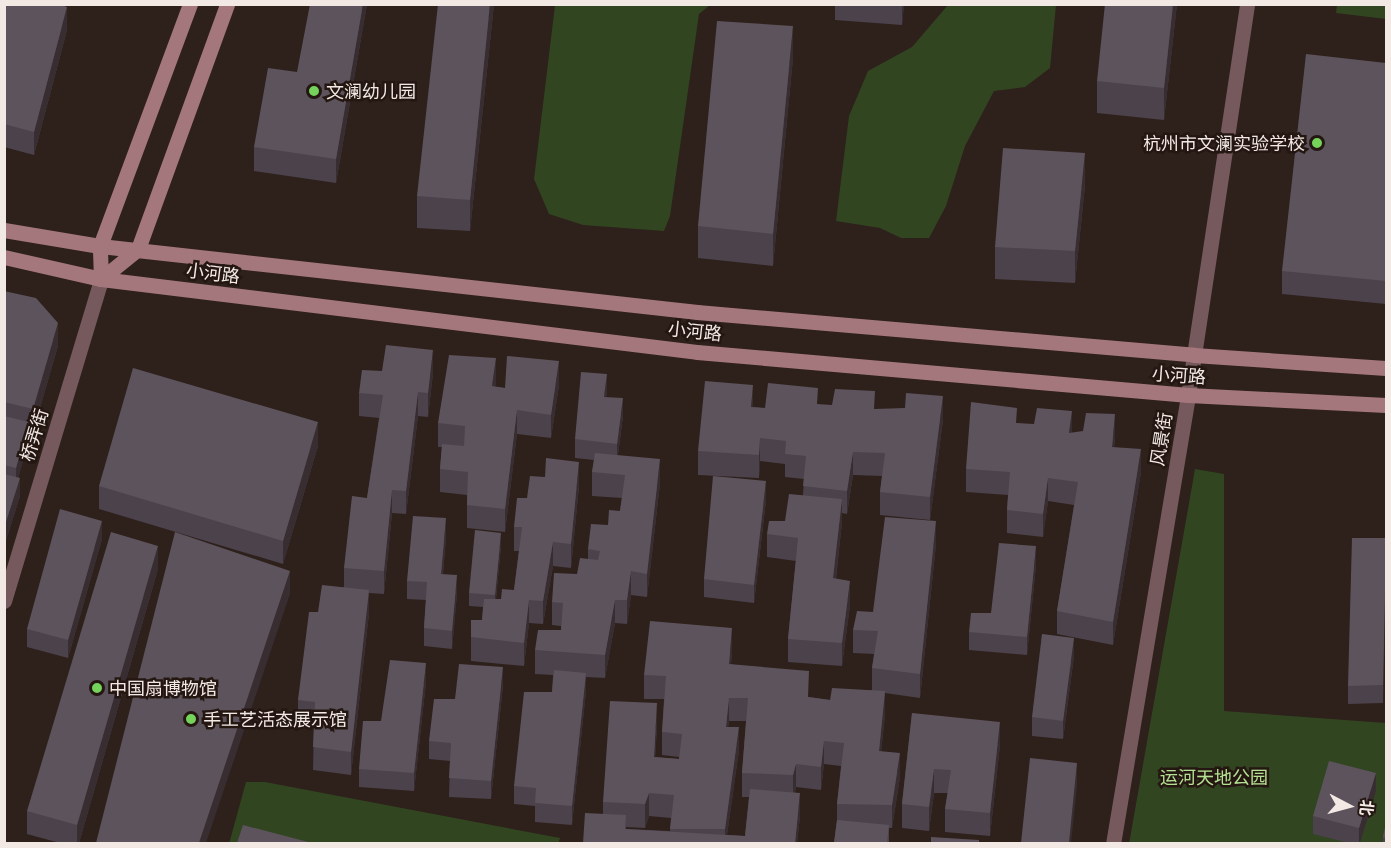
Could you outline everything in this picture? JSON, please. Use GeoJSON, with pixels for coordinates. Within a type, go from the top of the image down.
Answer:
{"type":"FeatureCollection","features":[{"type":"Feature","properties":{"kind":"main road","name":"桥弄街"},"geometry":{"type":"LineString","coordinates":[[101,279],[100,246],[190,4]]}},
{"type":"Feature","properties":{"kind":"main road"},"geometry":{"type":"LineString","coordinates":[[101,279],[138,249],[227,4]]}},
{"type":"Feature","properties":{"kind":"main road","name":"小河路"},"geometry":{"type":"LineString","coordinates":[[4,230],[100,246],[697,312],[1194,355],[1386,368]]}},
{"type":"Feature","properties":{"kind":"main road","name":"小河路"},"geometry":{"type":"LineString","coordinates":[[4,257],[101,279],[697,352],[1188,396],[1386,405]]}},
{"type":"Feature","properties":{"kind":"street","name":"风景街"},"geometry":{"type":"LineString","coordinates":[[1113,843],[1188,396],[1247,4]]}},
{"type":"Feature","properties":{"kind":"street","name":"桥弄街"},"geometry":{"type":"LineString","coordinates":[[4,601],[101,279]]}},
{"type":"Feature","properties":{"kind":"green space"},"geometry":{"type":"Polygon","coordinates":[[[555,5],[710,5],[699,14],[670,216],[664,231],[583,225],[549,214],[534,179],[555,5]]]}},
{"type":"Feature","properties":{"kind":"green space"},"geometry":{"type":"Polygon","coordinates":[[[948,5],[1056,5],[1050,68],[1025,87],[994,91],[965,146],[946,206],[929,238],[901,238],[880,228],[836,221],[849,116],[868,71],[912,47],[948,5]]]}},
{"type":"Feature","properties":{"kind":"green space"},"geometry":{"type":"Polygon","coordinates":[[[1337,5],[1386,5],[1386,19],[1336,13],[1337,5]]]}},
{"type":"Feature","properties":{"kind":"green space","name":"运河天地公园"},"geometry":{"type":"Polygon","coordinates":[[[1195,469],[1224,474],[1224,711],[1386,723],[1386,843],[1129,844],[1195,469]]]}},
{"type":"Feature","properties":{"kind":"green space"},"geometry":{"type":"Polygon","coordinates":[[[246,782],[265,782],[560,838],[558,844],[229,844],[246,782]]]}},
{"type":"Feature","properties":{"kind":"building"},"geometry":{"type":"Polygon","coordinates":[[[4,4],[59,4],[67,7],[34,132],[4,124],[4,4]]]}},
{"type":"Feature","properties":{"kind":"building"},"geometry":{"type":"Polygon","coordinates":[[[310,4],[363,4],[336,159],[254,147],[268,68],[297,72],[310,4]]]}},
{"type":"Feature","properties":{"kind":"building"},"geometry":{"type":"Polygon","coordinates":[[[438,4],[490,4],[470,200],[417,196],[438,4]]]}},
{"type":"Feature","properties":{"kind":"building"},"geometry":{"type":"Polygon","coordinates":[[[1105,4],[1173,4],[1164,88],[1097,81],[1105,4]]]}},
{"type":"Feature","properties":{"kind":"building"},"geometry":{"type":"Polygon","coordinates":[[[717,21],[793,26],[773,234],[698,226],[717,21]]]}},
{"type":"Feature","properties":{"kind":"building"},"geometry":{"type":"Polygon","coordinates":[[[1306,54],[1386,63],[1386,281],[1282,271],[1306,54]]]}},
{"type":"Feature","properties":{"kind":"building"},"geometry":{"type":"Polygon","coordinates":[[[1003,148],[1085,153],[1075,251],[995,247],[1003,148]]]}},
{"type":"Feature","properties":{"kind":"building"},"geometry":{"type":"Polygon","coordinates":[[[4,291],[36,298],[58,323],[33,409],[4,402],[4,291]]]}},
{"type":"Feature","properties":{"kind":"building"},"geometry":{"type":"Polygon","coordinates":[[[386,345],[433,350],[428,393],[418,392],[406,491],[392,490],[384,571],[344,568],[352,496],[367,498],[383,395],[359,393],[362,370],[382,371],[386,345]]]}},
{"type":"Feature","properties":{"kind":"building"},"geometry":{"type":"Polygon","coordinates":[[[449,355],[496,358],[492,386],[505,388],[507,356],[559,361],[551,415],[517,410],[505,509],[467,505],[468,472],[440,469],[442,444],[464,446],[465,426],[438,423],[449,355]]]}},
{"type":"Feature","properties":{"kind":"building"},"geometry":{"type":"Polygon","coordinates":[[[133,368],[318,422],[283,541],[99,486],[133,368]]]}},
{"type":"Feature","properties":{"kind":"building"},"geometry":{"type":"Polygon","coordinates":[[[581,372],[607,374],[604,397],[623,398],[617,444],[575,439],[581,372]]]}},
{"type":"Feature","properties":{"kind":"building"},"geometry":{"type":"Polygon","coordinates":[[[705,381],[753,385],[751,407],[765,408],[768,383],[818,388],[817,404],[832,405],[835,389],[875,391],[874,409],[905,408],[906,393],[943,396],[930,497],[880,492],[885,453],[853,452],[847,491],[803,486],[806,456],[785,454],[786,441],[760,438],[759,455],[698,451],[705,381]]]}},
{"type":"Feature","properties":{"kind":"building"},"geometry":{"type":"Polygon","coordinates":[[[971,402],[1017,408],[1016,423],[1034,424],[1037,408],[1072,411],[1069,433],[1083,431],[1086,413],[1115,414],[1112,447],[1141,449],[1113,622],[1057,611],[1078,482],[1048,478],[1043,514],[1007,510],[1010,472],[966,469],[971,402]]]}},
{"type":"Feature","properties":{"kind":"building"},"geometry":{"type":"Polygon","coordinates":[[[4,416],[29,422],[16,468],[4,465],[4,416]]]}},
{"type":"Feature","properties":{"kind":"building"},"geometry":{"type":"Polygon","coordinates":[[[595,453],[660,459],[647,574],[631,571],[627,600],[615,600],[605,655],[535,650],[538,630],[561,630],[563,603],[552,602],[554,573],[577,574],[580,558],[598,560],[600,551],[588,549],[591,524],[608,525],[609,510],[620,511],[625,475],[592,472],[595,453]]]}},
{"type":"Feature","properties":{"kind":"building"},"geometry":{"type":"Polygon","coordinates":[[[546,458],[579,462],[571,544],[553,542],[543,601],[529,600],[524,643],[471,637],[471,620],[482,620],[484,599],[501,599],[502,589],[514,590],[522,527],[514,527],[517,498],[527,498],[530,476],[545,477],[546,458]]]}},
{"type":"Feature","properties":{"kind":"building"},"geometry":{"type":"Polygon","coordinates":[[[4,474],[20,478],[4,528],[4,474]]]}},
{"type":"Feature","properties":{"kind":"building"},"geometry":{"type":"Polygon","coordinates":[[[713,476],[766,481],[754,585],[704,579],[713,476]]]}},
{"type":"Feature","properties":{"kind":"building"},"geometry":{"type":"Polygon","coordinates":[[[789,494],[842,499],[833,578],[850,581],[842,643],[788,639],[798,538],[767,534],[769,521],[785,521],[789,494]]]}},
{"type":"Feature","properties":{"kind":"building"},"geometry":{"type":"Polygon","coordinates":[[[60,509],[102,521],[68,640],[27,629],[60,509]]]}},
{"type":"Feature","properties":{"kind":"building"},"geometry":{"type":"Polygon","coordinates":[[[413,516],[446,518],[441,574],[457,575],[452,631],[424,628],[427,582],[407,581],[413,516]]]}},
{"type":"Feature","properties":{"kind":"building"},"geometry":{"type":"Polygon","coordinates":[[[885,517],[936,521],[920,674],[872,668],[878,631],[853,630],[857,611],[873,612],[885,517]]]}},
{"type":"Feature","properties":{"kind":"building"},"geometry":{"type":"Polygon","coordinates":[[[475,530],[501,533],[495,595],[469,593],[475,530]]]}},
{"type":"Feature","properties":{"kind":"building","name":"中国扇博物馆"},"geometry":{"type":"Polygon","coordinates":[[[111,532],[158,546],[77,825],[27,811],[111,532]]]}},
{"type":"Feature","properties":{"kind":"building","name":"手工艺活态展示馆"},"geometry":{"type":"Polygon","coordinates":[[[175,532],[290,571],[199,843],[96,843],[175,532]]]}},
{"type":"Feature","properties":{"kind":"building"},"geometry":{"type":"Polygon","coordinates":[[[1352,538],[1386,538],[1383,685],[1348,686],[1352,538]]]}},
{"type":"Feature","properties":{"kind":"building"},"geometry":{"type":"Polygon","coordinates":[[[999,543],[1036,546],[1027,637],[969,632],[971,613],[991,613],[999,543]]]}},
{"type":"Feature","properties":{"kind":"building"},"geometry":{"type":"Polygon","coordinates":[[[322,585],[369,590],[351,752],[313,747],[315,702],[298,700],[309,612],[318,612],[322,585]]]}},
{"type":"Feature","properties":{"kind":"building"},"geometry":{"type":"Polygon","coordinates":[[[650,621],[732,628],[729,664],[809,671],[808,697],[830,700],[832,688],[885,691],[879,751],[900,753],[892,805],[837,804],[844,743],[824,741],[821,767],[796,764],[793,775],[742,773],[748,698],[729,698],[726,727],[739,727],[725,829],[670,829],[674,795],[649,793],[645,804],[603,802],[610,701],[657,703],[654,757],[679,759],[682,734],[662,732],[666,676],[644,675],[650,621]]]}},
{"type":"Feature","properties":{"kind":"building"},"geometry":{"type":"Polygon","coordinates":[[[1042,634],[1074,638],[1063,721],[1032,717],[1042,634]]]}},
{"type":"Feature","properties":{"kind":"building"},"geometry":{"type":"Polygon","coordinates":[[[390,660],[426,663],[414,773],[359,769],[363,721],[381,721],[390,660]]]}},
{"type":"Feature","properties":{"kind":"building"},"geometry":{"type":"Polygon","coordinates":[[[459,664],[503,667],[491,781],[449,778],[451,743],[429,741],[434,699],[455,699],[459,664]]]}},
{"type":"Feature","properties":{"kind":"building"},"geometry":{"type":"Polygon","coordinates":[[[554,670],[586,673],[572,806],[535,803],[536,788],[514,786],[524,692],[552,692],[554,670]]]}},
{"type":"Feature","properties":{"kind":"building"},"geometry":{"type":"Polygon","coordinates":[[[912,713],[1000,722],[990,813],[945,809],[951,770],[934,769],[929,807],[902,804],[912,713]]]}},
{"type":"Feature","properties":{"kind":"building"},"geometry":{"type":"Polygon","coordinates":[[[1030,758],[1077,763],[1069,843],[1021,843],[1030,758]]]}},
{"type":"Feature","properties":{"kind":"building"},"geometry":{"type":"Polygon","coordinates":[[[1329,761],[1376,773],[1359,828],[1313,816],[1329,761]]]}},
{"type":"Feature","properties":{"kind":"building"},"geometry":{"type":"Polygon","coordinates":[[[750,789],[800,793],[795,843],[583,843],[585,813],[626,815],[625,829],[745,836],[750,789]]]}},
{"type":"Feature","properties":{"kind":"building"},"geometry":{"type":"Polygon","coordinates":[[[837,820],[889,825],[887,843],[834,843],[837,820]]]}},
{"type":"Feature","properties":{"kind":"building"},"geometry":{"type":"Polygon","coordinates":[[[243,825],[312,843],[237,843],[243,825]]]}},
{"type":"Feature","properties":{"kind":"building"},"geometry":{"type":"Polygon","coordinates":[[[931,837],[979,840],[979,843],[931,843],[931,837]]]}},
{"type":"Feature","properties":{"kind":"place","name":"文澜幼儿园"},"geometry":{"type":"Point","coordinates":[314,91]}},
{"type":"Feature","properties":{"kind":"place","name":"杭州市文澜实验学校"},"geometry":{"type":"Point","coordinates":[1317,143]}},
{"type":"Feature","properties":{"kind":"place","name":"中国扇博物馆"},"geometry":{"type":"Point","coordinates":[97,688]}},
{"type":"Feature","properties":{"kind":"place","name":"手工艺活态展示馆"},"geometry":{"type":"Point","coordinates":[191,719]}}]}
